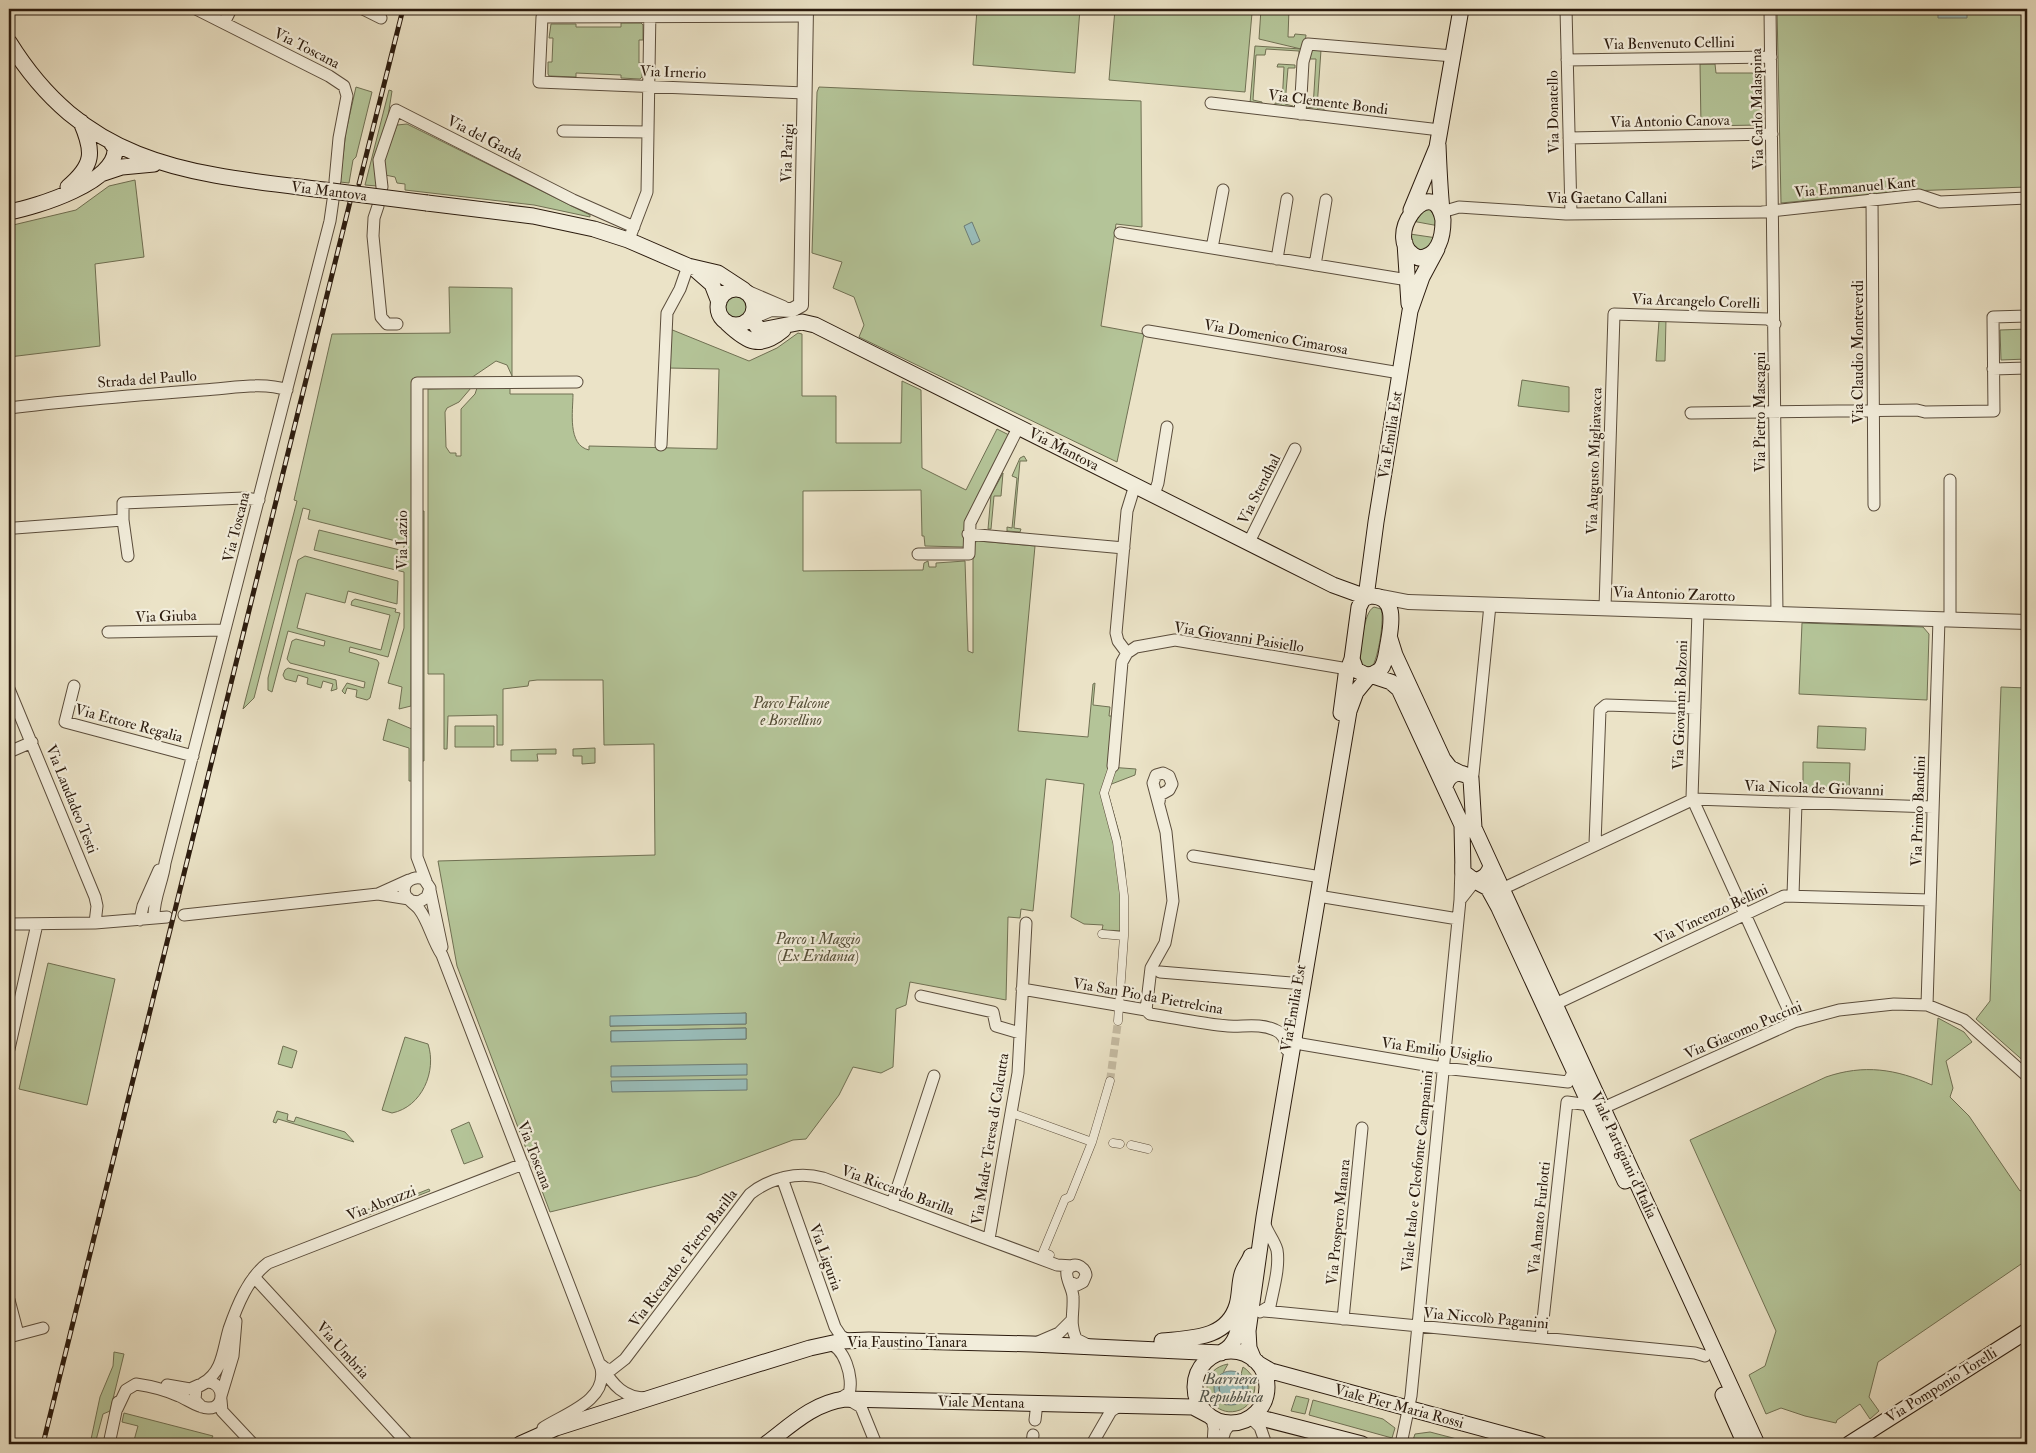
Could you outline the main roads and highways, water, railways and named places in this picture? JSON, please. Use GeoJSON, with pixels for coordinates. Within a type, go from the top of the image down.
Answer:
{"type":"FeatureCollection","features":[{"type":"Feature","properties":{"kind":"main road","name":"Via Emilia Est"},"geometry":{"type":"LineString","coordinates":[[1410,311],[1405,229],[1439,137],[1460,9]]}},
{"type":"Feature","properties":{"kind":"main road","name":"Via Mantova"},"geometry":{"type":"LineString","coordinates":[[9,42],[43,88],[78,119],[110,141],[163,164],[227,178],[553,219],[594,229],[631,234],[690,266],[712,284],[718,302],[719,314],[727,323]]}},
{"type":"Feature","properties":{"kind":"main road"},"geometry":{"type":"LineString","coordinates":[[59,196],[82,174],[90,159],[89,141],[78,119]]}},
{"type":"Feature","properties":{"kind":"main road","name":"Via Emilia Est"},"geometry":{"type":"LineString","coordinates":[[1372,596],[1371,559],[1410,311],[1422,277],[1442,236],[1439,137]]}},
{"type":"Feature","properties":{"kind":"main road"},"geometry":{"type":"LineString","coordinates":[[98,176],[114,158],[115,148],[110,141]]}},
{"type":"Feature","properties":{"kind":"main road"},"geometry":{"type":"LineString","coordinates":[[9,212],[37,206],[72,191],[98,176],[126,166],[163,164]]}},
{"type":"Feature","properties":{"kind":"main road"},"geometry":{"type":"LineString","coordinates":[[1409,215],[1418,204],[1429,201],[1441,210],[1442,216]]}},
{"type":"Feature","properties":{"kind":"main road"},"geometry":{"type":"LineString","coordinates":[[1405,244],[1410,252],[1420,258],[1429,255],[1437,249]]}},
{"type":"Feature","properties":{"kind":"main road","name":"Via Mantova"},"geometry":{"type":"LineString","coordinates":[[690,266],[718,274],[746,292]]}},
{"type":"Feature","properties":{"kind":"main road"},"geometry":{"type":"LineString","coordinates":[[718,302],[723,294],[729,290],[746,292],[754,304],[752,317],[740,325],[727,323]]}},
{"type":"Feature","properties":{"kind":"main road","name":"Via Mantova"},"geometry":{"type":"LineString","coordinates":[[752,317],[762,330],[802,322],[815,325],[846,340],[1333,585],[1350,598],[1357,612]]}},
{"type":"Feature","properties":{"kind":"main road"},"geometry":{"type":"LineString","coordinates":[[727,323],[750,340],[763,342],[793,323]]}},
{"type":"Feature","properties":{"kind":"main road"},"geometry":{"type":"LineString","coordinates":[[1333,585],[1350,584],[1356,580],[1371,559]]}},
{"type":"Feature","properties":{"kind":"main road","name":"Via Mantova"},"geometry":{"type":"LineString","coordinates":[[1333,585],[1372,596]]}},
{"type":"Feature","properties":{"kind":"main road","name":"Via Emilia Est"},"geometry":{"type":"LineString","coordinates":[[1257,1362],[1248,1344],[1264,1216],[1296,1035],[1300,984],[1318,877],[1357,612],[1360,603],[1372,596]]}},
{"type":"Feature","properties":{"kind":"main road","name":"Via Emilia Est"},"geometry":{"type":"LineString","coordinates":[[1221,1353],[1232,1344],[1238,1332],[1286,1049],[1318,896],[1318,877],[1349,711],[1356,692],[1370,675],[1379,670],[1384,664],[1390,630],[1390,606],[1372,596]]}},
{"type":"Feature","properties":{"kind":"main road"},"geometry":{"type":"LineString","coordinates":[[1390,630],[1395,655],[1443,760],[1450,768],[1461,773]]}},
{"type":"Feature","properties":{"kind":"main road"},"geometry":{"type":"LineString","coordinates":[[1350,664],[1360,674],[1386,679],[1397,687],[1445,787]]}},
{"type":"Feature","properties":{"kind":"main road"},"geometry":{"type":"LineString","coordinates":[[1445,787],[1449,778],[1461,773]]}},
{"type":"Feature","properties":{"kind":"main road","name":"Viale Partigiani d'Italia"},"geometry":{"type":"LineString","coordinates":[[1461,773],[1471,779],[1474,828],[1502,889],[1550,1006],[1574,1071],[1596,1106],[1745,1444]]}},
{"type":"Feature","properties":{"kind":"main road","name":"Viale Partigiani d'Italia"},"geometry":{"type":"LineString","coordinates":[[1445,787],[1464,831],[1463,872],[1488,888],[1550,1006],[1757,1444]]}},
{"type":"Feature","properties":{"kind":"main road"},"geometry":{"type":"LineString","coordinates":[[1475,881],[1485,877],[1490,871],[1491,865]]}},
{"type":"Feature","properties":{"kind":"main road"},"geometry":{"type":"LineString","coordinates":[[1137,1348],[1161,1341],[1201,1337],[1223,1328],[1235,1310],[1243,1273],[1250,1256]]}},
{"type":"Feature","properties":{"kind":"main road","name":"Via Pomponio Torelli"},"geometry":{"type":"LineString","coordinates":[[1850,1443],[2027,1331]]}},
{"type":"Feature","properties":{"kind":"main road","name":"Via Faustino Tanara"},"geometry":{"type":"LineString","coordinates":[[521,1444],[556,1428],[655,1396],[826,1344],[850,1340],[1032,1344],[1221,1353]]}},
{"type":"Feature","properties":{"kind":"main road"},"geometry":{"type":"LineString","coordinates":[[1239,1352],[1257,1362],[1266,1380],[1267,1391],[1261,1408],[1250,1418],[1230,1424],[1210,1417],[1197,1400],[1195,1382],[1202,1365],[1211,1357],[1221,1353],[1239,1352]]}},
{"type":"Feature","properties":{"kind":"main road","name":"Viale Pier Maria Rossi"},"geometry":{"type":"LineString","coordinates":[[1257,1362],[1270,1370],[1540,1444]]}},
{"type":"Feature","properties":{"kind":"main road"},"geometry":{"type":"LineString","coordinates":[[1734,1395],[1740,1405],[1751,1414],[1768,1444]]}},
{"type":"Feature","properties":{"kind":"main road","name":"Viale Mentana"},"geometry":{"type":"LineString","coordinates":[[766,1444],[812,1410],[843,1400],[1192,1407],[1210,1417]]}},
{"type":"Feature","properties":{"kind":"main road"},"geometry":{"type":"LineString","coordinates":[[1250,1418],[1362,1444]]}},
{"type":"Feature","properties":{"kind":"water"},"geometry":{"type":"Polygon","coordinates":[[[1938,9],[1967,9],[1967,18],[1938,18],[1938,9]]]}},
{"type":"Feature","properties":{"kind":"water"},"geometry":{"type":"Polygon","coordinates":[[[972,222],[980,241],[972,245],[964,226],[972,222]]]}},
{"type":"Feature","properties":{"kind":"water"},"geometry":{"type":"Polygon","coordinates":[[[746,1013],[746,1024],[610,1026],[610,1016],[746,1013]]]}},
{"type":"Feature","properties":{"kind":"water"},"geometry":{"type":"Polygon","coordinates":[[[746,1028],[746,1039],[611,1042],[611,1031],[746,1028]]]}},
{"type":"Feature","properties":{"kind":"water"},"geometry":{"type":"Polygon","coordinates":[[[747,1064],[747,1075],[611,1077],[611,1066],[747,1064]]]}},
{"type":"Feature","properties":{"kind":"water"},"geometry":{"type":"Polygon","coordinates":[[[747,1079],[747,1090],[612,1092],[611,1081],[747,1079]]]}},
{"type":"Feature","properties":{"kind":"water","name":"Barriera Repubblica"},"geometry":{"type":"Polygon","coordinates":[[[1231,1371],[1238,1372],[1243,1376],[1247,1381],[1247,1395],[1243,1400],[1238,1404],[1231,1405],[1224,1404],[1219,1400],[1215,1395],[1214,1388],[1215,1381],[1219,1376],[1224,1372],[1231,1371]]]}},
{"type":"Feature","properties":{"kind":"tunnel"},"geometry":{"type":"LineString","coordinates":[[1110,1081],[1118,1021]]}},
{"type":"Feature","properties":{"kind":"railway"},"geometry":{"type":"LineString","coordinates":[[359,184],[403,9]]}},
{"type":"Feature","properties":{"kind":"railway"},"geometry":{"type":"LineString","coordinates":[[43,1444],[350,202]]}},
{"type":"Feature","properties":{"kind":"park label","name":"Parco Falcone e Borsellino"},"geometry":{"type":"Point","coordinates":[791,712]}},
{"type":"Feature","properties":{"kind":"park label","name":"Parco 1 Maggio (Ex Eridania)"},"geometry":{"type":"Point","coordinates":[818,948]}}]}
